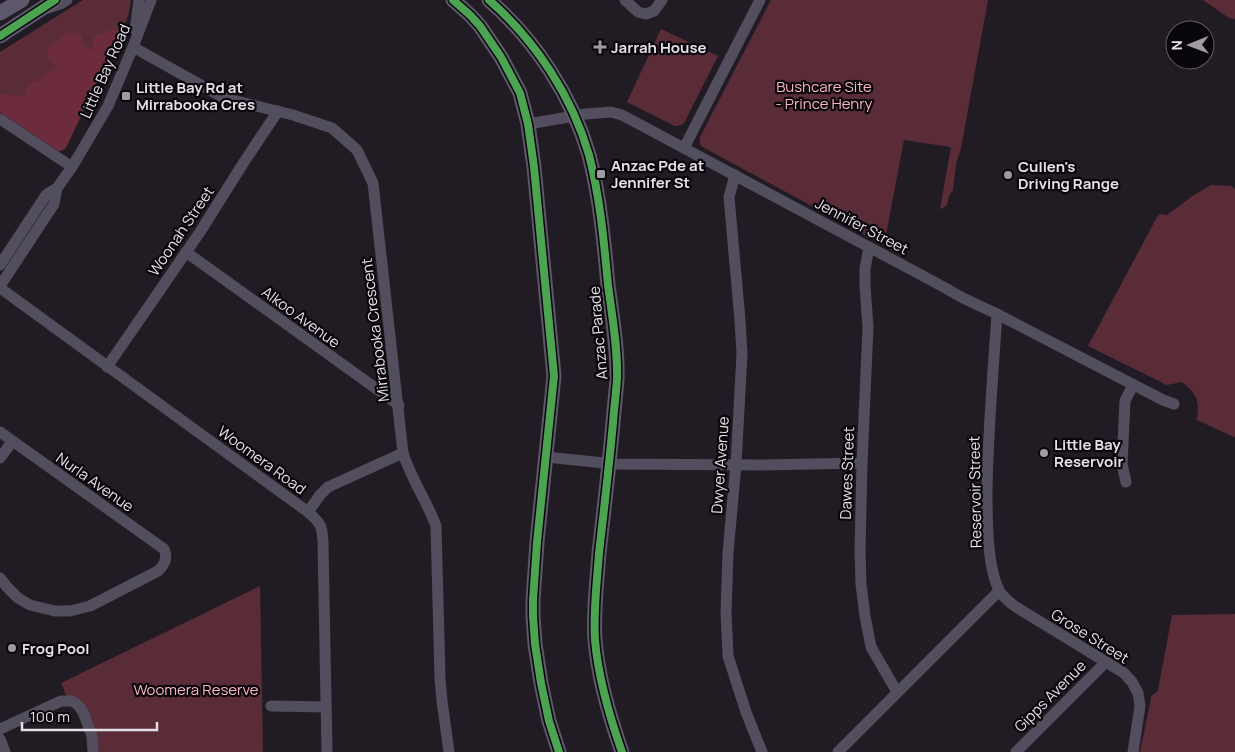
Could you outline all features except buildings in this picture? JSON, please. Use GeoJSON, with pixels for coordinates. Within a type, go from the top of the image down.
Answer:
{"type":"FeatureCollection","features":[{"type":"Feature","properties":{"kind":"main road"},"geometry":{"type":"LineString","coordinates":[[0,13],[22,0]]}},
{"type":"Feature","properties":{"kind":"main road"},"geometry":{"type":"LineString","coordinates":[[0,36],[55,0]]}},
{"type":"Feature","properties":{"kind":"main road"},"geometry":{"type":"LineString","coordinates":[[453,0],[480,26],[501,57],[520,93],[528,124],[534,167],[553,367],[553,386],[537,542],[533,616],[541,683],[559,752]]}},
{"type":"Feature","properties":{"kind":"main road","name":"Anzac Parade"},"geometry":{"type":"LineString","coordinates":[[489,0],[514,24],[542,59],[560,89],[574,116],[588,153],[596,194],[602,228],[617,381],[595,598],[595,640],[603,687],[622,752]]}},
{"type":"Feature","properties":{"kind":"street"},"geometry":{"type":"LineString","coordinates":[[39,10],[56,6],[67,0]]}},
{"type":"Feature","properties":{"kind":"street"},"geometry":{"type":"LineString","coordinates":[[133,47],[139,0]]}},
{"type":"Feature","properties":{"kind":"street","name":"Little Bay Road"},"geometry":{"type":"LineString","coordinates":[[0,265],[46,195],[57,188],[72,167],[108,106],[151,0]]}},
{"type":"Feature","properties":{"kind":"street","name":"Little Bay Road"},"geometry":{"type":"LineString","coordinates":[[146,15],[160,0]]}},
{"type":"Feature","properties":{"kind":"street"},"geometry":{"type":"LineString","coordinates":[[625,0],[638,12],[646,14],[654,11],[662,0]]}},
{"type":"Feature","properties":{"kind":"street"},"geometry":{"type":"LineString","coordinates":[[684,148],[760,0]]}},
{"type":"Feature","properties":{"kind":"street","name":"Mirrabooka Crescent"},"geometry":{"type":"LineString","coordinates":[[133,47],[224,98],[332,128],[357,150],[373,183],[404,453],[410,472],[436,526],[440,678],[449,752]]}},
{"type":"Feature","properties":{"kind":"street","name":"Woonah Street"},"geometry":{"type":"LineString","coordinates":[[107,366],[186,252],[278,112]]}},
{"type":"Feature","properties":{"kind":"street","name":"Jennifer Street"},"geometry":{"type":"LineString","coordinates":[[528,124],[611,112],[622,115],[963,298],[1174,404]]}},
{"type":"Feature","properties":{"kind":"street"},"geometry":{"type":"LineString","coordinates":[[0,119],[72,167]]}},
{"type":"Feature","properties":{"kind":"street","name":"Dwyer Avenue"},"geometry":{"type":"LineString","coordinates":[[734,175],[729,197],[742,354],[736,464],[728,553],[726,612],[728,656],[746,712],[762,752]]}},
{"type":"Feature","properties":{"kind":"street","name":"Little Bay Road"},"geometry":{"type":"LineString","coordinates":[[0,287],[54,204],[57,188]]}},
{"type":"Feature","properties":{"kind":"street","name":"Dawes Street"},"geometry":{"type":"LineString","coordinates":[[869,247],[865,269],[868,327],[862,463],[861,584],[871,647],[897,692]]}},
{"type":"Feature","properties":{"kind":"street","name":"Alkoo Avenue"},"geometry":{"type":"LineString","coordinates":[[186,252],[399,405]]}},
{"type":"Feature","properties":{"kind":"street","name":"Woomera Road"},"geometry":{"type":"LineString","coordinates":[[0,287],[319,521],[322,532],[327,752]]}},
{"type":"Feature","properties":{"kind":"street","name":"Reservoir Street"},"geometry":{"type":"LineString","coordinates":[[996,314],[988,453],[987,511],[992,567],[998,591]]}},
{"type":"Feature","properties":{"kind":"street"},"geometry":{"type":"LineString","coordinates":[[1126,482],[1122,464],[1125,401],[1133,385]]}},
{"type":"Feature","properties":{"kind":"street","name":"Nurla Avenue"},"geometry":{"type":"LineString","coordinates":[[0,432],[164,549],[166,554],[164,565],[158,571],[90,606],[70,611],[55,611],[30,605],[18,598],[0,578]]}},
{"type":"Feature","properties":{"kind":"street"},"geometry":{"type":"LineString","coordinates":[[0,458],[12,442]]}},
{"type":"Feature","properties":{"kind":"street"},"geometry":{"type":"LineString","coordinates":[[308,512],[328,486],[404,453]]}},
{"type":"Feature","properties":{"kind":"street"},"geometry":{"type":"LineString","coordinates":[[546,457],[609,464],[760,465],[862,463]]}},
{"type":"Feature","properties":{"kind":"street"},"geometry":{"type":"LineString","coordinates":[[838,752],[998,591]]}},
{"type":"Feature","properties":{"kind":"street","name":"Grose Street"},"geometry":{"type":"LineString","coordinates":[[998,591],[1016,607],[1124,673],[1132,682],[1138,693],[1140,706],[1133,752]]}},
{"type":"Feature","properties":{"kind":"street","name":"Gipps Avenue"},"geometry":{"type":"LineString","coordinates":[[1016,752],[1106,662]]}},
{"type":"Feature","properties":{"kind":"street"},"geometry":{"type":"LineString","coordinates":[[0,729],[62,701],[72,701],[78,704],[83,712],[92,736],[93,752]]}},
{"type":"Feature","properties":{"kind":"street"},"geometry":{"type":"LineString","coordinates":[[270,706],[326,707]]}},
{"type":"Feature","properties":{"kind":"street"},"geometry":{"type":"LineString","coordinates":[[0,739],[5,752]]}},
{"type":"Feature","properties":{"kind":"green space"},"geometry":{"type":"Polygon","coordinates":[[[83,0],[131,0],[126,21],[66,148],[59,151],[0,112],[0,52],[83,0]]]}},
{"type":"Feature","properties":{"kind":"green space","name":"Bushcare Site - Prince Henry"},"geometry":{"type":"Polygon","coordinates":[[[771,0],[988,0],[961,148],[956,164],[953,190],[947,205],[940,209],[951,147],[904,140],[885,240],[880,243],[701,146],[700,137],[771,0]]]}},
{"type":"Feature","properties":{"kind":"green space"},"geometry":{"type":"Polygon","coordinates":[[[1203,0],[1235,0],[1235,19],[1229,18],[1203,0]]]}},
{"type":"Feature","properties":{"kind":"green space"},"geometry":{"type":"Polygon","coordinates":[[[661,29],[718,56],[685,121],[678,126],[627,102],[661,29]]]}},
{"type":"Feature","properties":{"kind":"green space"},"geometry":{"type":"Polygon","coordinates":[[[1211,185],[1232,186],[1235,189],[1235,437],[1197,420],[1198,407],[1196,398],[1182,382],[1167,385],[1088,346],[1157,217],[1160,214],[1167,215],[1211,185]]]}},
{"type":"Feature","properties":{"kind":"green space","name":"Woomera Reserve"},"geometry":{"type":"Polygon","coordinates":[[[260,586],[263,752],[96,752],[96,741],[66,695],[61,683],[260,586]]]}},
{"type":"Feature","properties":{"kind":"green space"},"geometry":{"type":"Polygon","coordinates":[[[1235,614],[1235,752],[1140,752],[1151,696],[1158,690],[1172,615],[1235,614]]]}},
{"type":"Feature","properties":{"kind":"shaded area"},"geometry":{"type":"Polygon","coordinates":[[[115,29],[121,31],[65,149],[58,151],[0,112],[0,94],[26,95],[29,83],[38,81],[45,73],[53,70],[56,65],[49,58],[47,49],[63,36],[71,32],[79,34],[82,36],[82,44],[89,50],[92,50],[95,36],[115,29]]]}},
{"type":"Feature","properties":{"kind":"cycle path"},"geometry":{"type":"LineString","coordinates":[[0,36],[55,0]]}},
{"type":"Feature","properties":{"kind":"cycle path"},"geometry":{"type":"LineString","coordinates":[[453,0],[480,26],[501,57],[520,93],[528,124],[534,167],[554,376],[537,542],[533,616],[541,683],[549,721],[559,752]]}},
{"type":"Feature","properties":{"kind":"cycle path"},"geometry":{"type":"LineString","coordinates":[[489,0],[522,33],[550,70],[582,133],[596,187],[617,356],[617,379],[596,586],[595,640],[605,697],[622,752]]}},
{"type":"Feature","properties":{"kind":"place","name":"Jarrah House"},"geometry":{"type":"Point","coordinates":[600,47]}},
{"type":"Feature","properties":{"kind":"place","name":"Little Bay Rd at Mirrabooka Cres"},"geometry":{"type":"Point","coordinates":[126,96]}},
{"type":"Feature","properties":{"kind":"place","name":"Anzac Pde at Jennifer St"},"geometry":{"type":"Point","coordinates":[601,174]}},
{"type":"Feature","properties":{"kind":"place","name":"Cullen's Driving Range"},"geometry":{"type":"Point","coordinates":[1008,175]}},
{"type":"Feature","properties":{"kind":"place","name":"Little Bay Reservoir"},"geometry":{"type":"Point","coordinates":[1044,453]}},
{"type":"Feature","properties":{"kind":"place","name":"Frog Pool"},"geometry":{"type":"Point","coordinates":[12,648]}}]}
